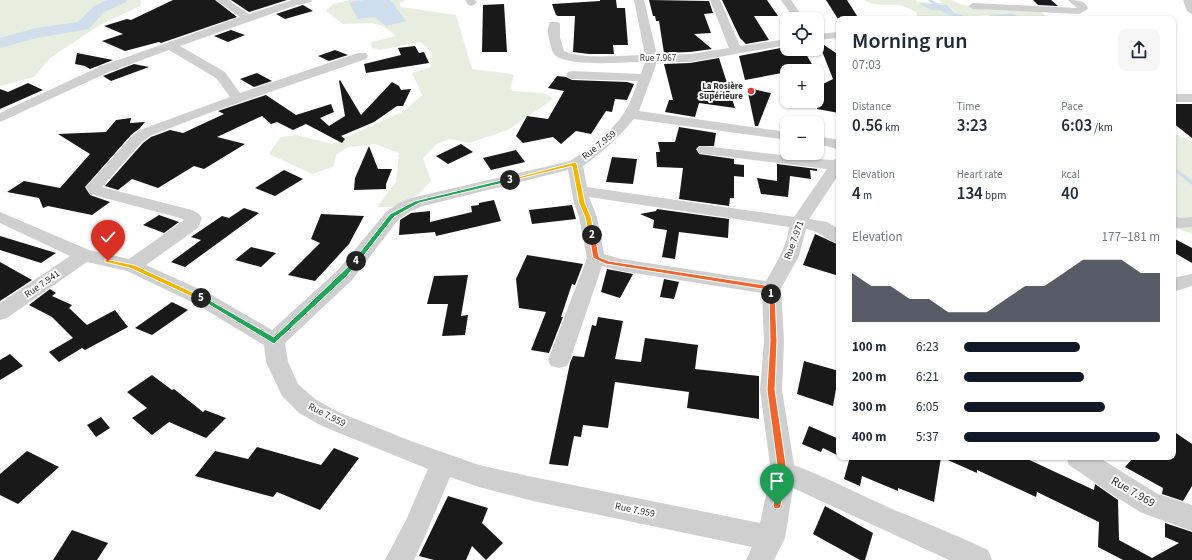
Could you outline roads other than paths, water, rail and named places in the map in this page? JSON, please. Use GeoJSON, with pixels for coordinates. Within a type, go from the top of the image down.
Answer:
{"type":"FeatureCollection","features":[{"type":"Feature","properties":{"kind":"street"},"geometry":{"type":"LineString","coordinates":[[221,0],[248,18]]}},
{"type":"Feature","properties":{"kind":"street"},"geometry":{"type":"LineString","coordinates":[[0,118],[92,74],[248,18],[303,0]]}},
{"type":"Feature","properties":{"kind":"street","name":"Rue 7.959"},"geometry":{"type":"LineString","coordinates":[[639,0],[652,58],[646,78],[631,114],[614,134],[575,164],[417,202],[392,216],[345,275],[274,341],[277,362],[290,390],[307,406],[330,419],[479,476],[533,489],[771,538]]}},
{"type":"Feature","properties":{"kind":"street"},"geometry":{"type":"LineString","coordinates":[[716,0],[736,51]]}},
{"type":"Feature","properties":{"kind":"street"},"geometry":{"type":"LineString","coordinates":[[786,0],[794,12]]}},
{"type":"Feature","properties":{"kind":"street"},"geometry":{"type":"LineString","coordinates":[[973,6],[1079,11],[1083,9],[1083,7],[1073,0]]}},
{"type":"Feature","properties":{"kind":"street"},"geometry":{"type":"LineString","coordinates":[[1188,0],[1192,11]]}},
{"type":"Feature","properties":{"kind":"street","name":"Rue 7.967"},"geometry":{"type":"LineString","coordinates":[[554,24],[556,49],[564,56],[588,59],[690,58],[780,43]]}},
{"type":"Feature","properties":{"kind":"street"},"geometry":{"type":"LineString","coordinates":[[824,36],[836,35]]}},
{"type":"Feature","properties":{"kind":"street"},"geometry":{"type":"LineString","coordinates":[[171,46],[221,75],[237,98]]}},
{"type":"Feature","properties":{"kind":"street"},"geometry":{"type":"LineString","coordinates":[[132,266],[192,224],[193,218],[186,214],[96,191],[94,187],[137,139],[144,134],[237,98],[362,56]]}},
{"type":"Feature","properties":{"kind":"street"},"geometry":{"type":"LineString","coordinates":[[572,75],[646,78]]}},
{"type":"Feature","properties":{"kind":"street"},"geometry":{"type":"LineString","coordinates":[[1176,98],[1192,98]]}},
{"type":"Feature","properties":{"kind":"street"},"geometry":{"type":"LineString","coordinates":[[631,114],[780,135]]}},
{"type":"Feature","properties":{"kind":"street"},"geometry":{"type":"LineString","coordinates":[[824,141],[835,143],[836,147]]}},
{"type":"Feature","properties":{"kind":"street"},"geometry":{"type":"LineString","coordinates":[[704,150],[836,160]]}},
{"type":"Feature","properties":{"kind":"street"},"geometry":{"type":"LineString","coordinates":[[558,360],[596,258],[588,217],[582,203],[575,164]]}},
{"type":"Feature","properties":{"kind":"street","name":"Rue 7.971"},"geometry":{"type":"LineString","coordinates":[[771,288],[790,256],[797,235],[798,223],[836,165]]}},
{"type":"Feature","properties":{"kind":"street"},"geometry":{"type":"LineString","coordinates":[[580,191],[820,226],[836,234]]}},
{"type":"Feature","properties":{"kind":"street"},"geometry":{"type":"LineString","coordinates":[[0,217],[84,255],[132,266],[203,299],[274,341]]}},
{"type":"Feature","properties":{"kind":"street"},"geometry":{"type":"LineString","coordinates":[[1176,222],[1192,222]]}},
{"type":"Feature","properties":{"kind":"street","name":"Rue 7.941"},"geometry":{"type":"LineString","coordinates":[[0,313],[84,255]]}},
{"type":"Feature","properties":{"kind":"street"},"geometry":{"type":"LineString","coordinates":[[596,258],[621,265],[771,288],[774,341],[771,390],[783,472],[771,538],[760,560]]}},
{"type":"Feature","properties":{"kind":"street"},"geometry":{"type":"LineString","coordinates":[[1176,284],[1192,280]]}},
{"type":"Feature","properties":{"kind":"street","name":"Rue 7.969"},"geometry":{"type":"LineString","coordinates":[[1082,460],[1122,487],[1151,504],[1192,518]]}},
{"type":"Feature","properties":{"kind":"street"},"geometry":{"type":"LineString","coordinates":[[398,560],[416,527],[443,463]]}},
{"type":"Feature","properties":{"kind":"street"},"geometry":{"type":"LineString","coordinates":[[783,472],[823,488],[882,518],[941,542],[978,560]]}},
{"type":"Feature","properties":{"kind":"water"},"geometry":{"type":"Polygon","coordinates":[[[363,0],[391,0],[406,21],[386,26],[375,17],[358,19],[349,2],[363,0]]]}},
{"type":"Feature","properties":{"kind":"water"},"geometry":{"type":"Polygon","coordinates":[[[919,3],[947,5],[954,12],[931,10],[919,3]]]}},
{"type":"Feature","properties":{"kind":"waterway"},"geometry":{"type":"LineString","coordinates":[[0,43],[36,33],[83,26],[99,9],[120,0]]}},
{"type":"Feature","properties":{"kind":"waterway"},"geometry":{"type":"LineString","coordinates":[[930,0],[946,12],[959,16]]}},
{"type":"Feature","properties":{"kind":"waterway"},"geometry":{"type":"LineString","coordinates":[[1001,16],[1013,16]]}},
{"type":"Feature","properties":{"kind":"waterway"},"geometry":{"type":"LineString","coordinates":[[1176,170],[1192,183]]}},
{"type":"Feature","properties":{"kind":"place","name":"La Rosière Supérieure"},"geometry":{"type":"Point","coordinates":[751,91]}}]}
